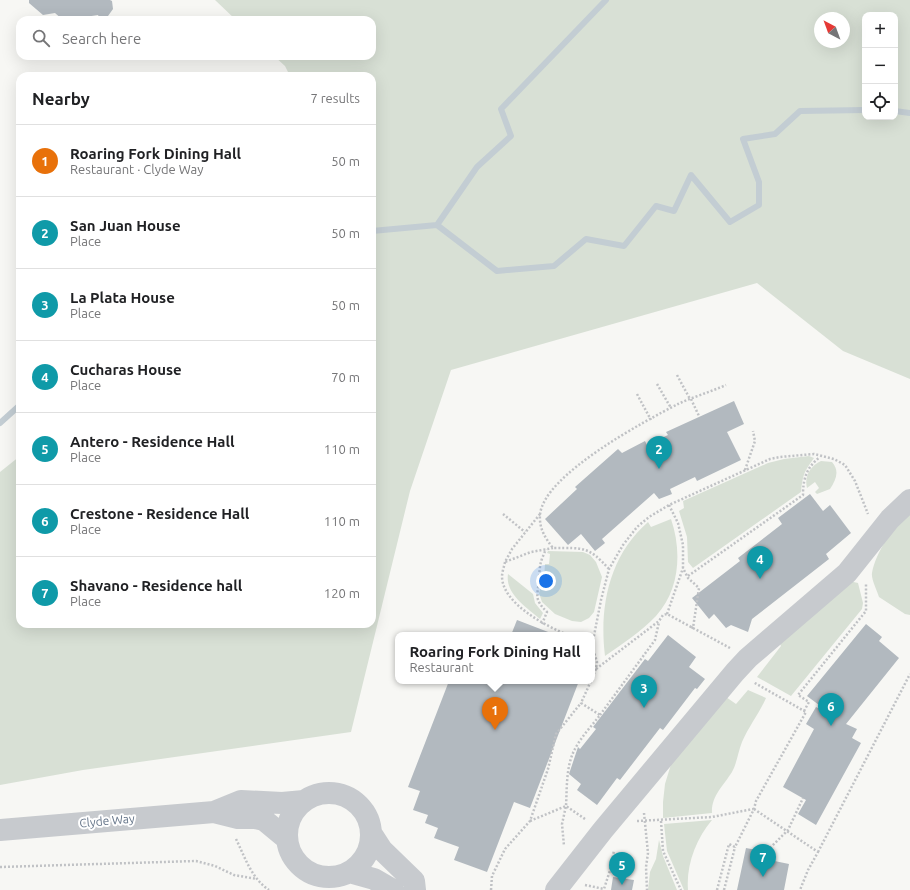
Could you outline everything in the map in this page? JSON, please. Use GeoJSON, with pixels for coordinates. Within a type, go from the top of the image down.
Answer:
{"type":"FeatureCollection","features":[{"type":"Feature","properties":{"kind":"street"},"geometry":{"type":"LineString","coordinates":[[556,890],[603,830],[735,672],[748,658],[847,573],[890,519],[910,500]]}},
{"type":"Feature","properties":{"kind":"street","name":"Clyde Way"},"geometry":{"type":"LineString","coordinates":[[0,830],[214,812],[240,801],[282,803],[304,801],[322,793],[332,793],[343,795],[354,801],[362,809],[368,820],[371,833],[382,850],[414,881],[416,890]]}},
{"type":"Feature","properties":{"kind":"street","name":"Clyde Way"},"geometry":{"type":"LineString","coordinates":[[304,801],[294,811],[288,825],[287,839],[292,857],[301,867],[312,874],[326,877],[338,876],[349,872],[374,879],[394,890]]}},
{"type":"Feature","properties":{"kind":"street","name":"Clyde Way"},"geometry":{"type":"LineString","coordinates":[[214,812],[238,818],[255,818],[264,820],[287,839]]}},
{"type":"Feature","properties":{"kind":"street"},"geometry":{"type":"LineString","coordinates":[[349,872],[358,865],[365,855],[370,845],[371,833]]}},
{"type":"Feature","properties":{"kind":"path"},"geometry":{"type":"LineString","coordinates":[[678,375],[698,416]]}},
{"type":"Feature","properties":{"kind":"path"},"geometry":{"type":"LineString","coordinates":[[657,384],[671,408]]}},
{"type":"Feature","properties":{"kind":"path"},"geometry":{"type":"LineString","coordinates":[[561,632],[542,624],[519,604],[507,592],[502,578],[505,562],[525,532],[540,514],[550,494],[584,461],[607,443],[671,408],[726,385]]}},
{"type":"Feature","properties":{"kind":"path"},"geometry":{"type":"LineString","coordinates":[[636,394],[651,420]]}},
{"type":"Feature","properties":{"kind":"path"},"geometry":{"type":"LineString","coordinates":[[745,470],[755,441],[753,431]]}},
{"type":"Feature","properties":{"kind":"path"},"geometry":{"type":"LineString","coordinates":[[595,632],[609,569],[623,545],[637,527],[649,516],[669,505],[745,470],[780,457],[814,454],[821,457],[834,459],[845,466],[855,481],[869,516]]}},
{"type":"Feature","properties":{"kind":"path"},"geometry":{"type":"LineString","coordinates":[[688,576],[803,494],[803,481],[806,472],[813,463],[821,457]]}},
{"type":"Feature","properties":{"kind":"path"},"geometry":{"type":"LineString","coordinates":[[596,669],[659,621],[663,615],[667,614],[683,568],[683,545],[678,523],[669,505]]}},
{"type":"Feature","properties":{"kind":"path"},"geometry":{"type":"LineString","coordinates":[[503,514],[525,532]]}},
{"type":"Feature","properties":{"kind":"path"},"geometry":{"type":"LineString","coordinates":[[540,514],[543,533],[553,548]]}},
{"type":"Feature","properties":{"kind":"path"},"geometry":{"type":"LineString","coordinates":[[505,562],[531,552],[546,549],[587,550],[596,555],[609,569]]}},
{"type":"Feature","properties":{"kind":"path"},"geometry":{"type":"LineString","coordinates":[[542,624],[547,612],[539,603],[536,593],[539,579],[539,565],[546,549]]}},
{"type":"Feature","properties":{"kind":"path"},"geometry":{"type":"LineString","coordinates":[[683,568],[699,588],[692,628]]}},
{"type":"Feature","properties":{"kind":"path"},"geometry":{"type":"LineString","coordinates":[[724,890],[735,847],[754,809],[756,801],[806,712],[804,711],[809,702],[798,695],[866,611],[867,578]]}},
{"type":"Feature","properties":{"kind":"path"},"geometry":{"type":"LineString","coordinates":[[667,614],[727,646]]}},
{"type":"Feature","properties":{"kind":"path"},"geometry":{"type":"LineString","coordinates":[[572,871],[566,861],[562,824],[566,806],[569,770],[573,754],[583,736],[655,640],[659,621]]}},
{"type":"Feature","properties":{"kind":"path"},"geometry":{"type":"LineString","coordinates":[[595,656],[597,662],[596,669]]}},
{"type":"Feature","properties":{"kind":"path"},"geometry":{"type":"LineString","coordinates":[[800,890],[808,870],[910,674]]}},
{"type":"Feature","properties":{"kind":"path"},"geometry":{"type":"LineString","coordinates":[[491,890],[492,876],[505,849],[530,821],[548,769],[556,734],[581,703],[590,684]]}},
{"type":"Feature","properties":{"kind":"path"},"geometry":{"type":"LineString","coordinates":[[771,692],[804,711]]}},
{"type":"Feature","properties":{"kind":"path"},"geometry":{"type":"LineString","coordinates":[[581,703],[600,715]]}},
{"type":"Feature","properties":{"kind":"path"},"geometry":{"type":"LineString","coordinates":[[768,860],[771,847],[788,830],[803,798]]}},
{"type":"Feature","properties":{"kind":"path"},"geometry":{"type":"LineString","coordinates":[[530,821],[566,806]]}},
{"type":"Feature","properties":{"kind":"path"},"geometry":{"type":"LineString","coordinates":[[566,806],[585,819]]}},
{"type":"Feature","properties":{"kind":"path"},"geometry":{"type":"LineString","coordinates":[[640,821],[712,817],[754,809],[782,830],[788,830],[818,852]]}},
{"type":"Feature","properties":{"kind":"path"},"geometry":{"type":"LineString","coordinates":[[214,812],[220,827],[236,840],[242,856],[257,879],[269,890]]}},
{"type":"Feature","properties":{"kind":"path"},"geometry":{"type":"LineString","coordinates":[[644,821],[648,853],[646,867],[647,890]]}},
{"type":"Feature","properties":{"kind":"path"},"geometry":{"type":"LineString","coordinates":[[661,821],[664,851],[681,890]]}},
{"type":"Feature","properties":{"kind":"path"},"geometry":{"type":"LineString","coordinates":[[717,890],[729,844],[735,847]]}},
{"type":"Feature","properties":{"kind":"path"},"geometry":{"type":"LineString","coordinates":[[0,867],[196,861],[215,866],[234,875],[257,879]]}},
{"type":"Feature","properties":{"kind":"shaded area"},"geometry":{"type":"Polygon","coordinates":[[[215,0],[910,0],[910,379],[843,351],[757,283],[451,370],[410,491],[351,732],[83,770],[0,785],[0,472],[16,459],[16,628],[376,628],[376,72],[288,72],[285,66],[278,60],[376,60],[376,16],[232,16],[215,0]]]}},
{"type":"Feature","properties":{"kind":"shaded area"},"geometry":{"type":"Polygon","coordinates":[[[809,456],[814,458],[804,474],[801,492],[693,568],[688,562],[687,537],[679,511],[684,508],[683,501],[768,463],[784,459],[809,456]]]}},
{"type":"Feature","properties":{"kind":"shaded area"},"geometry":{"type":"Polygon","coordinates":[[[821,461],[832,462],[836,469],[836,476],[830,489],[817,494],[815,492],[819,488],[815,482],[807,488],[806,480],[811,469],[821,461]]]}},
{"type":"Feature","properties":{"kind":"shaded area"},"geometry":{"type":"Polygon","coordinates":[[[910,512],[910,615],[905,614],[879,597],[873,581],[872,573],[877,556],[886,540],[898,524],[910,512]]]}},
{"type":"Feature","properties":{"kind":"shaded area"},"geometry":{"type":"Polygon","coordinates":[[[671,519],[677,544],[677,570],[670,594],[664,606],[650,622],[631,638],[605,656],[604,619],[606,601],[616,566],[624,550],[648,522],[651,527],[671,519]]]}},
{"type":"Feature","properties":{"kind":"shaded area"},"geometry":{"type":"Polygon","coordinates":[[[548,551],[583,552],[590,555],[596,562],[602,577],[594,612],[589,618],[581,622],[572,621],[555,614],[542,602],[539,593],[544,578],[545,564],[549,564],[550,554],[547,553],[548,551]]]}},
{"type":"Feature","properties":{"kind":"shaded area"},"geometry":{"type":"Polygon","coordinates":[[[508,574],[533,594],[535,603],[543,613],[540,619],[523,605],[513,594],[508,581],[508,574]]]}},
{"type":"Feature","properties":{"kind":"shaded area"},"geometry":{"type":"Polygon","coordinates":[[[849,581],[858,583],[863,603],[862,609],[791,696],[757,677],[781,646],[780,644],[849,581]]]}},
{"type":"Feature","properties":{"kind":"shaded area"},"geometry":{"type":"Polygon","coordinates":[[[748,690],[766,698],[742,742],[732,772],[716,796],[712,807],[712,813],[663,818],[665,784],[672,761],[726,697],[736,704],[748,690]]]}},
{"type":"Feature","properties":{"kind":"shaded area"},"geometry":{"type":"Polygon","coordinates":[[[712,820],[701,835],[693,853],[690,862],[688,890],[684,890],[667,851],[664,824],[712,820]]]}},
{"type":"Feature","properties":{"kind":"shaded area"},"geometry":{"type":"Polygon","coordinates":[[[659,840],[663,856],[677,890],[648,890],[650,872],[656,859],[659,840]]]}},
{"type":"Feature","properties":{"kind":"building"},"geometry":{"type":"Polygon","coordinates":[[[29,0],[110,0],[112,1],[113,9],[108,16],[58,16],[55,13],[43,15],[29,3],[29,0]]]}},
{"type":"Feature","properties":{"kind":"building"},"geometry":{"type":"Polygon","coordinates":[[[734,401],[744,424],[727,432],[741,460],[697,481],[695,477],[670,489],[672,494],[659,499],[654,493],[602,539],[605,543],[595,551],[581,534],[568,545],[545,519],[577,489],[575,487],[618,449],[622,453],[645,441],[647,445],[668,435],[666,432],[734,401]]]}},
{"type":"Feature","properties":{"kind":"building"},"geometry":{"type":"Polygon","coordinates":[[[810,494],[823,511],[830,505],[851,533],[826,554],[829,559],[752,619],[748,632],[731,625],[726,628],[714,614],[709,619],[692,598],[740,561],[738,558],[782,524],[778,518],[810,494]]]}},
{"type":"Feature","properties":{"kind":"building"},"geometry":{"type":"Polygon","coordinates":[[[517,620],[548,632],[512,632],[517,620]]]}},
{"type":"Feature","properties":{"kind":"building"},"geometry":{"type":"Polygon","coordinates":[[[866,624],[882,637],[879,641],[899,658],[846,724],[857,729],[852,738],[861,743],[816,825],[798,814],[806,800],[783,787],[814,729],[806,724],[816,707],[822,710],[823,708],[807,696],[866,624]]]}},
{"type":"Feature","properties":{"kind":"building"},"geometry":{"type":"Polygon","coordinates":[[[668,635],[696,657],[689,667],[705,679],[697,689],[695,688],[663,730],[660,728],[620,780],[617,778],[597,805],[577,790],[581,784],[569,774],[578,747],[580,749],[596,729],[593,727],[645,659],[648,661],[668,635]]]}},
{"type":"Feature","properties":{"kind":"building"},"geometry":{"type":"Polygon","coordinates":[[[448,684],[578,684],[530,808],[514,802],[487,872],[454,860],[459,847],[434,838],[438,828],[425,823],[428,815],[413,810],[420,791],[408,787],[448,684]]]}},
{"type":"Feature","properties":{"kind":"building"},"geometry":{"type":"Polygon","coordinates":[[[746,848],[767,852],[765,859],[789,864],[784,890],[737,890],[746,848]]]}},
{"type":"Feature","properties":{"kind":"building"},"geometry":{"type":"Polygon","coordinates":[[[613,877],[634,880],[632,890],[611,890],[613,877]]]}},
{"type":"Feature","properties":{"kind":"waterway"},"geometry":{"type":"LineString","coordinates":[[437,225],[477,167],[511,136],[501,109],[606,0]]}},
{"type":"Feature","properties":{"kind":"waterway"},"geometry":{"type":"LineString","coordinates":[[376,231],[437,225],[497,271],[554,266],[586,239],[624,246],[656,206],[674,211],[691,175],[730,222],[759,205],[759,182],[743,139],[775,134],[800,111],[862,110]]}},
{"type":"Feature","properties":{"kind":"waterway"},"geometry":{"type":"LineString","coordinates":[[898,111],[910,113]]}},
{"type":"Feature","properties":{"kind":"waterway"},"geometry":{"type":"LineString","coordinates":[[0,423],[16,409]]}},
{"type":"Feature","properties":{"kind":"place","name":"San Juan House"},"geometry":{"type":"Point","coordinates":[659,469]}},
{"type":"Feature","properties":{"kind":"place","name":"Cucharas House"},"geometry":{"type":"Point","coordinates":[760,579]}},
{"type":"Feature","properties":{"kind":"place","name":"La Plata House"},"geometry":{"type":"Point","coordinates":[644,708]}},
{"type":"Feature","properties":{"kind":"place","name":"Crestone - Residence Hall"},"geometry":{"type":"Point","coordinates":[831,726]}},
{"type":"Feature","properties":{"kind":"place","name":"Roaring Fork Dining Hall"},"geometry":{"type":"Point","coordinates":[495,730]}},
{"type":"Feature","properties":{"kind":"place","name":"Shavano - Residence hall"},"geometry":{"type":"Point","coordinates":[763,877]}},
{"type":"Feature","properties":{"kind":"place","name":"Antero - Residence Hall"},"geometry":{"type":"Point","coordinates":[622,885]}}]}
